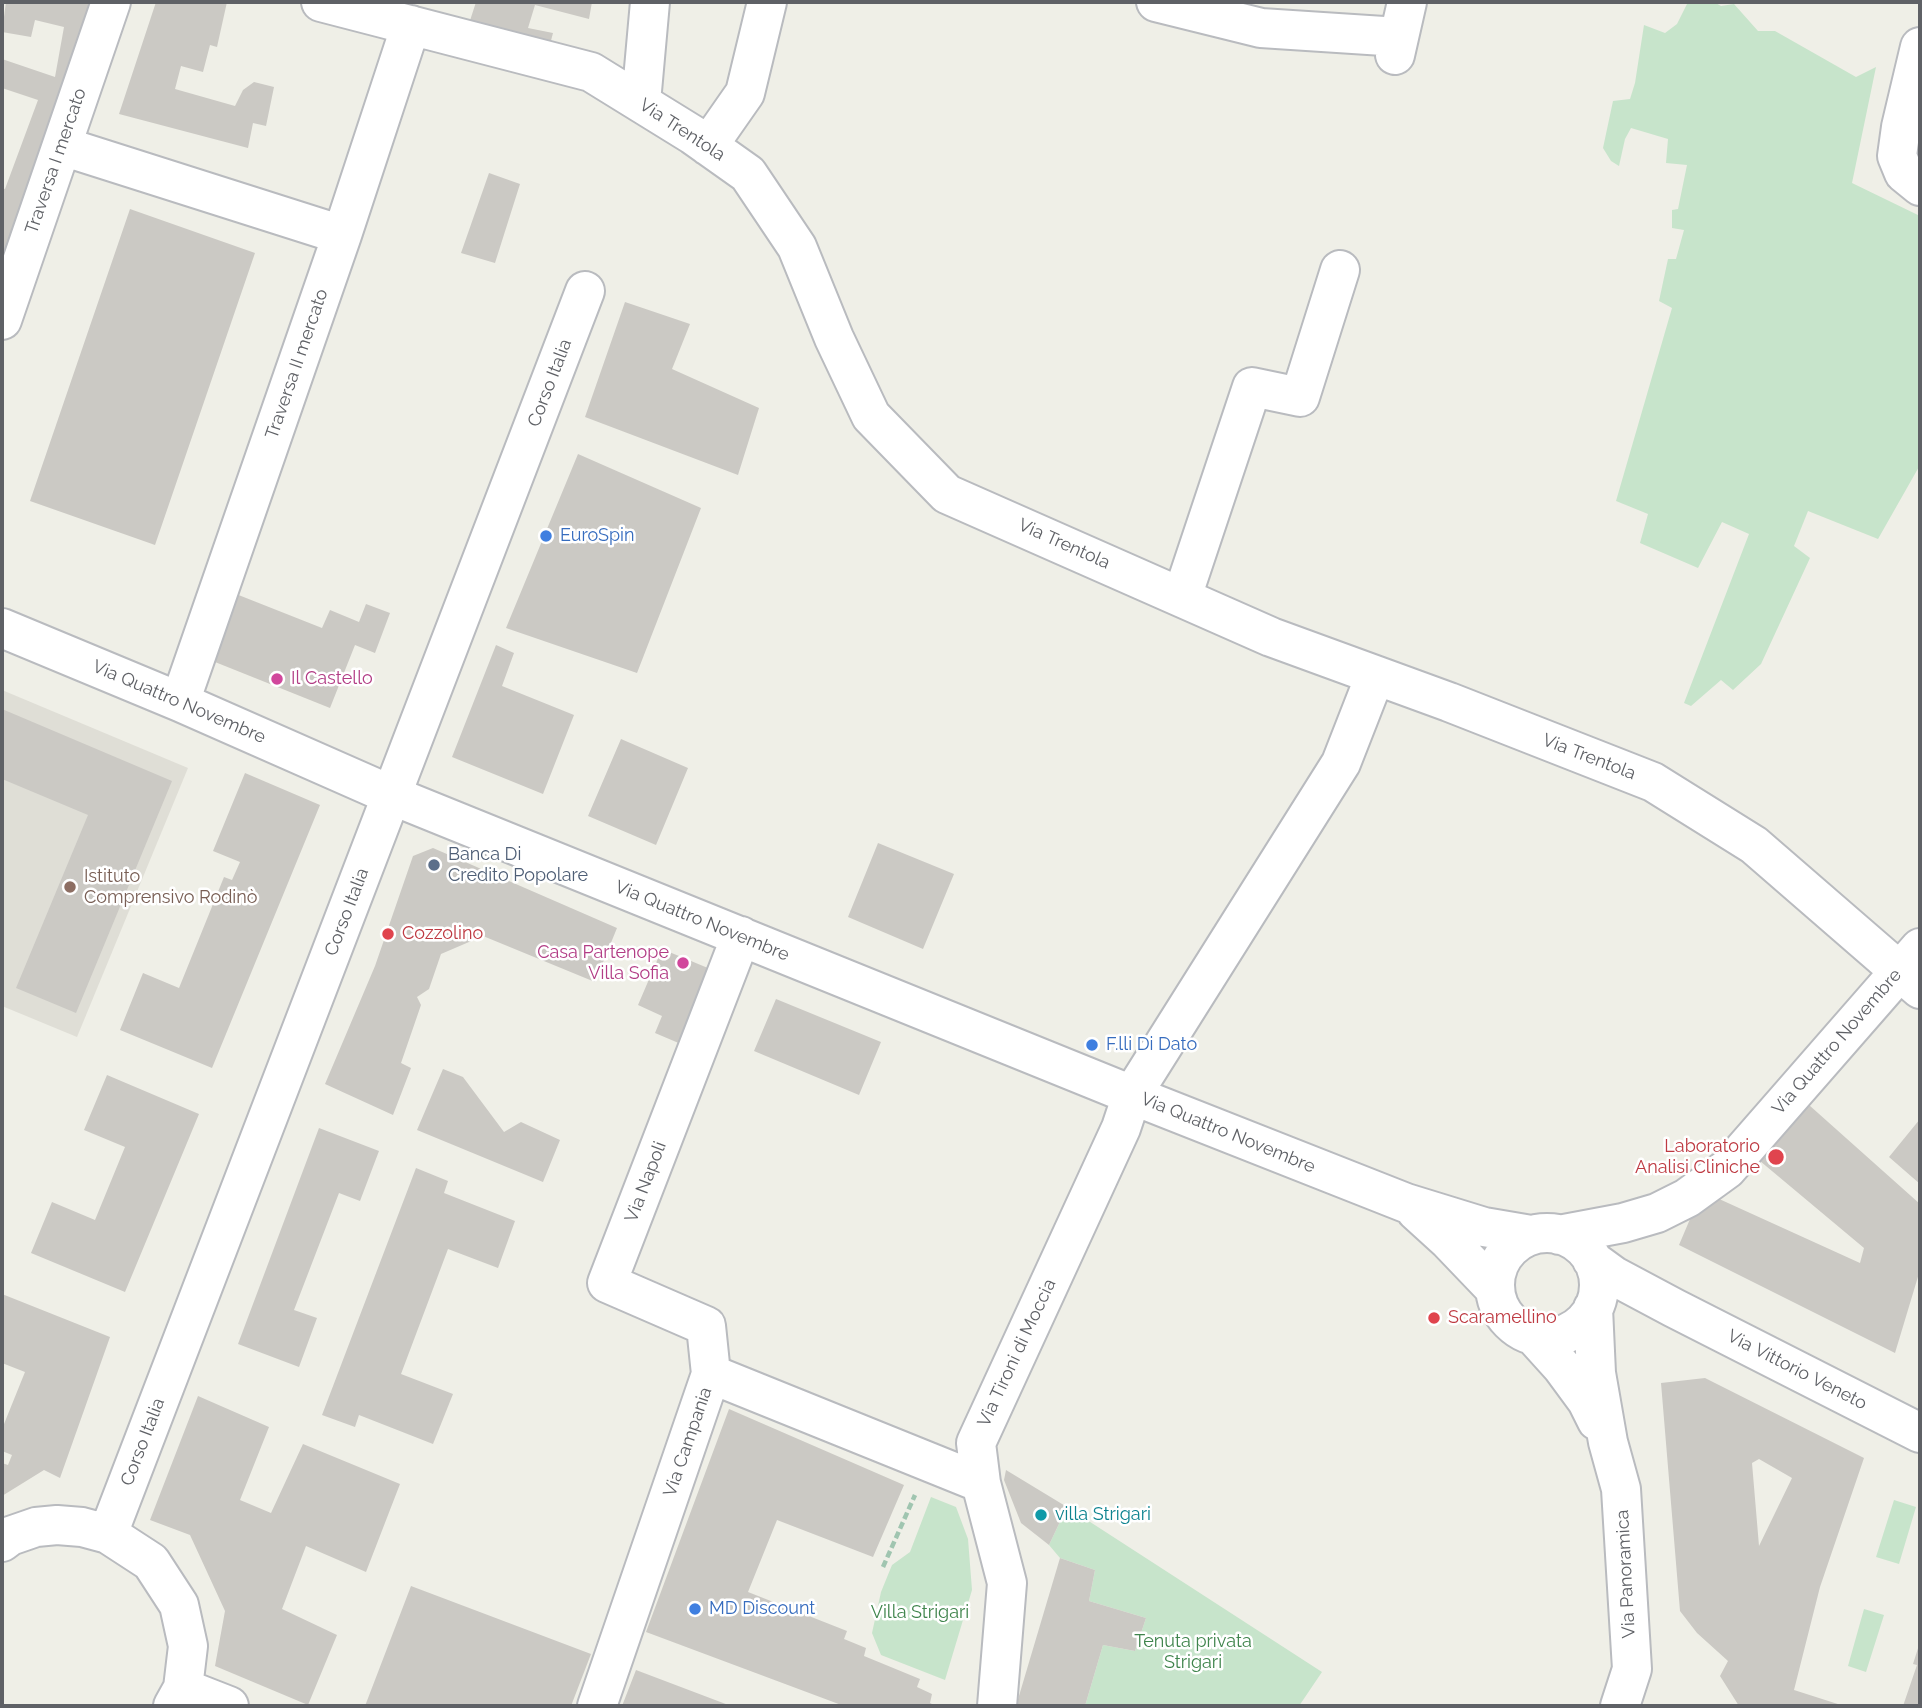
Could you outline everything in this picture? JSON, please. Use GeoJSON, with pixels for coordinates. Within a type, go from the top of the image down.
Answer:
{"type":"FeatureCollection","features":[{"type":"Feature","properties":{"kind":"street","name":"Traversa I mercato"},"geometry":{"type":"LineString","coordinates":[[2,320],[111,2]]}},
{"type":"Feature","properties":{"kind":"street","name":"Via Trentola"},"geometry":{"type":"LineString","coordinates":[[321,2],[591,72],[748,174],[797,247],[834,338],[871,416],[947,494],[1271,637],[1653,782],[1754,845],[1913,969]]}},
{"type":"Feature","properties":{"kind":"street"},"geometry":{"type":"LineString","coordinates":[[641,103],[650,2]]}},
{"type":"Feature","properties":{"kind":"street"},"geometry":{"type":"LineString","coordinates":[[708,146],[745,93],[767,2]]}},
{"type":"Feature","properties":{"kind":"street"},"geometry":{"type":"LineString","coordinates":[[1156,2],[1261,27],[1401,31]]}},
{"type":"Feature","properties":{"kind":"street","name":"Traversa II mercato"},"geometry":{"type":"LineString","coordinates":[[180,702],[342,236],[411,25]]}},
{"type":"Feature","properties":{"kind":"street"},"geometry":{"type":"LineString","coordinates":[[1920,47],[1897,156],[1904,173],[1920,186]]}},
{"type":"Feature","properties":{"kind":"street"},"geometry":{"type":"LineString","coordinates":[[62,146],[342,236]]}},
{"type":"Feature","properties":{"kind":"street"},"geometry":{"type":"LineString","coordinates":[[1182,597],[1252,387],[1300,397],[1340,270]]}},
{"type":"Feature","properties":{"kind":"street","name":"Corso Italia"},"geometry":{"type":"LineString","coordinates":[[108,1534],[586,291]]}},
{"type":"Feature","properties":{"kind":"street","name":"Via Quattro Novembre"},"geometry":{"type":"LineString","coordinates":[[2,628],[180,702],[391,795],[1132,1095],[1406,1203],[1484,1227],[1545,1235],[1623,1223],[1657,1213],[1687,1198],[1727,1169],[1913,969]]}},
{"type":"Feature","properties":{"kind":"street","name":"Via Tironi di Moccia"},"geometry":{"type":"LineString","coordinates":[[997,1706],[1007,1583],[981,1483],[976,1443],[1121,1128],[1132,1095],[1341,763],[1375,676]]}},
{"type":"Feature","properties":{"kind":"street","name":"Via Napoli"},"geometry":{"type":"LineString","coordinates":[[711,1374],[706,1326],[607,1283],[741,936]]}},
{"type":"Feature","properties":{"kind":"street","name":"Via Quattro Novembre"},"geometry":{"type":"LineString","coordinates":[[1406,1203],[1449,1241],[1494,1288]]}},
{"type":"Feature","properties":{"kind":"street","name":"Via Quattro Novembre"},"geometry":{"type":"LineString","coordinates":[[1603,1268],[1657,1213]]}},
{"type":"Feature","properties":{"kind":"street"},"geometry":{"type":"LineString","coordinates":[[1545,1235],[1577,1243],[1603,1268],[1594,1308],[1583,1323],[1566,1334],[1549,1338],[1534,1336],[1512,1324],[1501,1311],[1494,1288],[1501,1259],[1515,1243],[1545,1235]]}},
{"type":"Feature","properties":{"kind":"street","name":"Via Vittorio Veneto"},"geometry":{"type":"LineString","coordinates":[[1603,1268],[1674,1308],[1920,1433]]}},
{"type":"Feature","properties":{"kind":"street","name":"Via Vittorio Veneto"},"geometry":{"type":"LineString","coordinates":[[1594,1308],[1612,1300],[1674,1308]]}},
{"type":"Feature","properties":{"kind":"street","name":"Via Panoramica"},"geometry":{"type":"LineString","coordinates":[[1594,1308],[1596,1373],[1608,1442],[1621,1489],[1632,1669],[1620,1706]]}},
{"type":"Feature","properties":{"kind":"street","name":"Via Panoramica"},"geometry":{"type":"LineString","coordinates":[[1534,1336],[1562,1367],[1587,1401],[1608,1442]]}},
{"type":"Feature","properties":{"kind":"street","name":"Via Campania"},"geometry":{"type":"LineString","coordinates":[[597,1706],[711,1374],[981,1483]]}},
{"type":"Feature","properties":{"kind":"street"},"geometry":{"type":"LineString","coordinates":[[2,1542],[10,1536],[36,1527],[82,1527],[108,1534],[151,1562],[179,1605],[188,1646],[178,1697],[229,1706]]}},
{"type":"Feature","properties":{"kind":"path"},"geometry":{"type":"LineString","coordinates":[[884,1567],[929,1462]]}},
{"type":"Feature","properties":{"kind":"shaded area","name":"Istituto Comprensivo Rodinò"},"geometry":{"type":"Polygon","coordinates":[[[2,690],[188,768],[77,1037],[2,1006],[2,690]]]}},
{"type":"Feature","properties":{"kind":"green space"},"geometry":{"type":"Polygon","coordinates":[[[1688,2],[1714,2],[1721,6],[1734,4],[1758,31],[1775,31],[1856,77],[1876,67],[1852,183],[1920,216],[1920,465],[1878,539],[1808,511],[1794,546],[1810,558],[1761,664],[1733,690],[1721,680],[1691,706],[1684,703],[1749,534],[1722,522],[1698,568],[1640,543],[1648,514],[1616,501],[1672,308],[1659,301],[1668,259],[1676,259],[1684,230],[1672,228],[1672,210],[1678,209],[1687,165],[1666,163],[1668,139],[1631,128],[1625,139],[1619,166],[1611,161],[1603,148],[1613,101],[1630,99],[1644,25],[1665,33],[1677,24],[1688,2]]]}},
{"type":"Feature","properties":{"kind":"green space","name":"Villa Strigari"},"geometry":{"type":"Polygon","coordinates":[[[931,1497],[956,1507],[968,1539],[972,1590],[945,1680],[881,1655],[872,1633],[881,1592],[892,1565],[910,1552],[931,1497]]]}},
{"type":"Feature","properties":{"kind":"green space"},"geometry":{"type":"Polygon","coordinates":[[[1894,1500],[1916,1507],[1899,1564],[1876,1557],[1894,1500]]]}},
{"type":"Feature","properties":{"kind":"green space","name":"Tenuta privata Strigari"},"geometry":{"type":"Polygon","coordinates":[[[1067,1507],[1322,1672],[1299,1706],[1085,1706],[1103,1645],[1135,1651],[1146,1618],[1089,1601],[1095,1570],[1060,1558],[1049,1545],[1067,1507]]]}},
{"type":"Feature","properties":{"kind":"green space"},"geometry":{"type":"Polygon","coordinates":[[[1864,1609],[1884,1615],[1866,1672],[1848,1666],[1864,1609]]]}},
{"type":"Feature","properties":{"kind":"building"},"geometry":{"type":"Polygon","coordinates":[[[6,2],[91,2],[2,273],[2,188],[5,189],[38,100],[2,88],[2,59],[55,77],[64,27],[35,20],[31,37],[2,32],[6,2]]]}},
{"type":"Feature","properties":{"kind":"building"},"geometry":{"type":"Polygon","coordinates":[[[156,2],[227,2],[217,47],[210,45],[203,72],[181,66],[175,89],[235,106],[243,90],[254,82],[274,87],[266,126],[253,123],[248,148],[119,114],[156,2]]]}},
{"type":"Feature","properties":{"kind":"building"},"geometry":{"type":"Polygon","coordinates":[[[476,2],[592,2],[589,19],[535,5],[528,28],[553,33],[547,56],[466,33],[476,2]]]}},
{"type":"Feature","properties":{"kind":"building"},"geometry":{"type":"Polygon","coordinates":[[[489,173],[520,184],[495,263],[461,253],[489,173]]]}},
{"type":"Feature","properties":{"kind":"building"},"geometry":{"type":"Polygon","coordinates":[[[130,209],[255,253],[155,545],[30,501],[130,209]]]}},
{"type":"Feature","properties":{"kind":"building"},"geometry":{"type":"Polygon","coordinates":[[[625,302],[690,324],[672,369],[759,408],[738,475],[585,417],[625,302]]]}},
{"type":"Feature","properties":{"kind":"building"},"geometry":{"type":"Polygon","coordinates":[[[578,454],[701,508],[637,673],[506,628],[578,454]]]}},
{"type":"Feature","properties":{"kind":"building"},"geometry":{"type":"Polygon","coordinates":[[[236,594],[322,628],[330,610],[359,622],[366,604],[390,613],[375,653],[355,645],[330,708],[210,660],[236,594]]]}},
{"type":"Feature","properties":{"kind":"building"},"geometry":{"type":"Polygon","coordinates":[[[496,645],[514,653],[502,686],[574,715],[543,794],[452,757],[496,645]]]}},
{"type":"Feature","properties":{"kind":"building"},"geometry":{"type":"Polygon","coordinates":[[[2,709],[172,781],[76,1013],[16,988],[88,815],[2,779],[2,709]]]}},
{"type":"Feature","properties":{"kind":"building"},"geometry":{"type":"Polygon","coordinates":[[[621,739],[688,768],[656,845],[588,816],[621,739]]]}},
{"type":"Feature","properties":{"kind":"building"},"geometry":{"type":"Polygon","coordinates":[[[245,773],[320,805],[212,1068],[120,1030],[143,973],[179,988],[224,877],[232,880],[240,862],[213,851],[245,773]]]}},
{"type":"Feature","properties":{"kind":"building"},"geometry":{"type":"Polygon","coordinates":[[[878,843],[954,874],[923,949],[848,917],[878,843]]]}},
{"type":"Feature","properties":{"kind":"building"},"geometry":{"type":"Polygon","coordinates":[[[433,848],[617,928],[595,982],[483,936],[441,954],[429,989],[417,997],[421,1005],[401,1063],[411,1068],[393,1115],[325,1084],[375,966],[413,856],[433,848]]]}},
{"type":"Feature","properties":{"kind":"building"},"geometry":{"type":"Polygon","coordinates":[[[662,949],[720,973],[688,1047],[655,1033],[662,1016],[638,1005],[662,949]]]}},
{"type":"Feature","properties":{"kind":"building"},"geometry":{"type":"Polygon","coordinates":[[[776,999],[881,1042],[859,1095],[754,1051],[776,999]]]}},
{"type":"Feature","properties":{"kind":"building"},"geometry":{"type":"Polygon","coordinates":[[[443,1069],[463,1077],[504,1132],[521,1122],[560,1140],[543,1182],[417,1130],[443,1069]]]}},
{"type":"Feature","properties":{"kind":"building"},"geometry":{"type":"Polygon","coordinates":[[[107,1075],[199,1114],[125,1292],[31,1253],[52,1202],[95,1220],[125,1147],[84,1130],[107,1075]]]}},
{"type":"Feature","properties":{"kind":"building"},"geometry":{"type":"Polygon","coordinates":[[[1809,1105],[1920,1204],[1920,1270],[1895,1353],[1679,1245],[1693,1212],[1717,1198],[1860,1263],[1864,1248],[1760,1161],[1809,1105]]]}},
{"type":"Feature","properties":{"kind":"building"},"geometry":{"type":"Polygon","coordinates":[[[1920,1119],[1920,1184],[1889,1157],[1920,1119]]]}},
{"type":"Feature","properties":{"kind":"building"},"geometry":{"type":"Polygon","coordinates":[[[319,1128],[379,1151],[360,1201],[339,1193],[294,1310],[317,1318],[299,1367],[238,1344],[319,1128]]]}},
{"type":"Feature","properties":{"kind":"building"},"geometry":{"type":"Polygon","coordinates":[[[416,1168],[448,1181],[444,1193],[515,1221],[498,1268],[448,1249],[401,1374],[453,1394],[433,1444],[359,1415],[355,1427],[322,1415],[416,1168]]]}},
{"type":"Feature","properties":{"kind":"building"},"geometry":{"type":"Polygon","coordinates":[[[2,1294],[110,1337],[60,1478],[44,1470],[2,1496],[2,1463],[8,1465],[12,1455],[2,1451],[2,1429],[25,1372],[2,1363],[2,1294]]]}},
{"type":"Feature","properties":{"kind":"building"},"geometry":{"type":"Polygon","coordinates":[[[1705,1378],[1864,1458],[1820,1587],[1794,1690],[1844,1706],[1739,1706],[1720,1676],[1728,1661],[1697,1633],[1680,1611],[1661,1383],[1705,1378]],[[1759,1459],[1752,1463],[1759,1546],[1792,1478],[1759,1459]]]}},
{"type":"Feature","properties":{"kind":"building"},"geometry":{"type":"Polygon","coordinates":[[[198,1396],[269,1427],[240,1500],[271,1513],[303,1444],[400,1484],[366,1572],[306,1546],[282,1609],[337,1635],[308,1705],[215,1666],[225,1611],[190,1535],[150,1520],[198,1396]]]}},
{"type":"Feature","properties":{"kind":"building"},"geometry":{"type":"Polygon","coordinates":[[[729,1409],[904,1485],[873,1557],[777,1520],[748,1592],[847,1631],[844,1639],[866,1648],[864,1656],[920,1679],[917,1687],[932,1694],[930,1703],[936,1706],[844,1706],[646,1632],[729,1409]]]}},
{"type":"Feature","properties":{"kind":"building","name":"villa Strigari"},"geometry":{"type":"Polygon","coordinates":[[[1006,1470],[1067,1507],[1049,1545],[1021,1523],[1004,1480],[1006,1470]]]}},
{"type":"Feature","properties":{"kind":"building","name":"Villa Strigari"},"geometry":{"type":"Polygon","coordinates":[[[1060,1558],[1095,1570],[1089,1601],[1146,1618],[1135,1651],[1103,1645],[1085,1706],[1016,1706],[1060,1558]]]}},
{"type":"Feature","properties":{"kind":"building"},"geometry":{"type":"Polygon","coordinates":[[[411,1586],[591,1654],[571,1706],[365,1706],[411,1586]]]}},
{"type":"Feature","properties":{"kind":"building"},"geometry":{"type":"Polygon","coordinates":[[[1920,1642],[1920,1706],[1903,1706],[1917,1665],[1913,1664],[1920,1642]]]}},
{"type":"Feature","properties":{"kind":"building"},"geometry":{"type":"Polygon","coordinates":[[[636,1670],[731,1706],[622,1706],[636,1670]]]}},
{"type":"Feature","properties":{"kind":"place","name":"EuroSpin"},"geometry":{"type":"Point","coordinates":[546,536]}},
{"type":"Feature","properties":{"kind":"place","name":"Il Castello"},"geometry":{"type":"Point","coordinates":[277,679]}},
{"type":"Feature","properties":{"kind":"place","name":"Banca Di Credito Popolare"},"geometry":{"type":"Point","coordinates":[434,865]}},
{"type":"Feature","properties":{"kind":"place","name":"Istituto Comprensivo Rodinò"},"geometry":{"type":"Point","coordinates":[70,887]}},
{"type":"Feature","properties":{"kind":"place","name":"Cozzolino"},"geometry":{"type":"Point","coordinates":[388,934]}},
{"type":"Feature","properties":{"kind":"place","name":"Casa Partenope Villa Sofia"},"geometry":{"type":"Point","coordinates":[683,963]}},
{"type":"Feature","properties":{"kind":"place","name":"F.lli Di Dato"},"geometry":{"type":"Point","coordinates":[1092,1045]}},
{"type":"Feature","properties":{"kind":"place","name":"Laboratorio Analisi Cliniche"},"geometry":{"type":"Point","coordinates":[1776,1157]}},
{"type":"Feature","properties":{"kind":"place","name":"Scaramellino"},"geometry":{"type":"Point","coordinates":[1434,1318]}},
{"type":"Feature","properties":{"kind":"place","name":"villa Strigari"},"geometry":{"type":"Point","coordinates":[1041,1515]}},
{"type":"Feature","properties":{"kind":"place","name":"MD Discount"},"geometry":{"type":"Point","coordinates":[695,1609]}}]}
